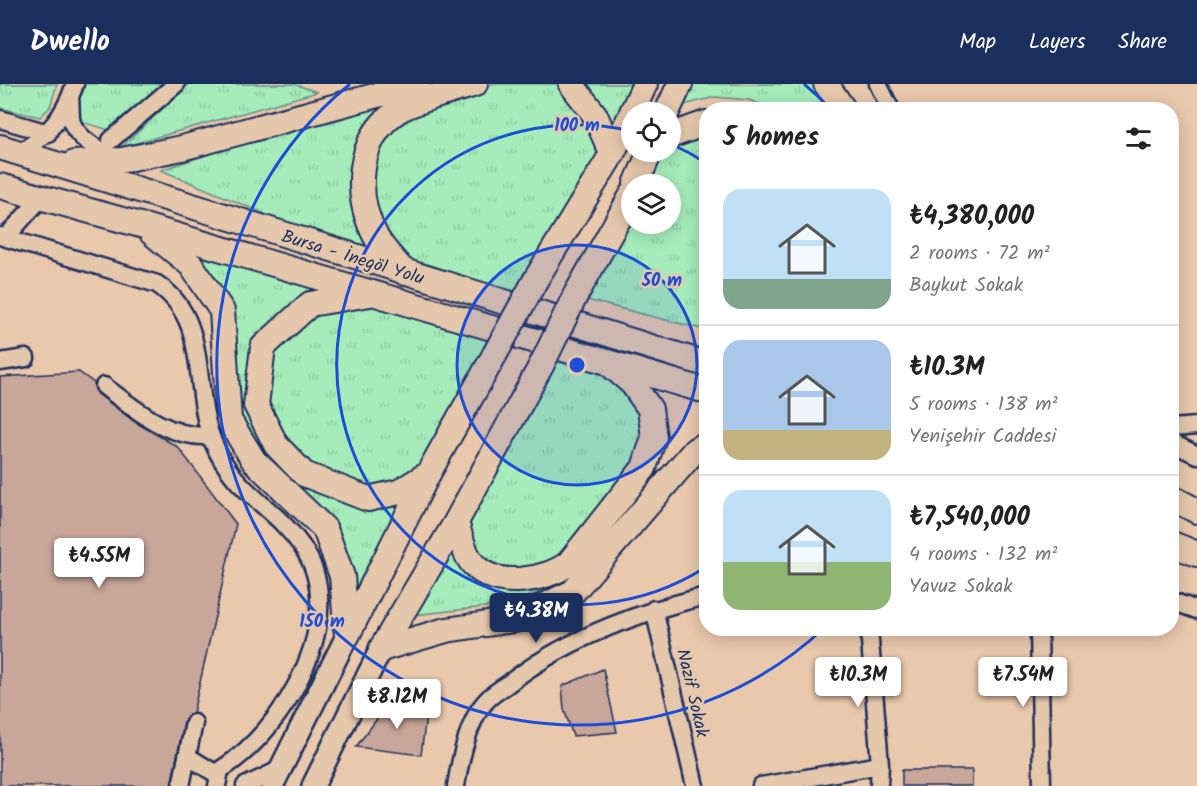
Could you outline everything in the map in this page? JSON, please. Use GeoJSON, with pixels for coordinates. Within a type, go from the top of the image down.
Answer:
{"type":"FeatureCollection","features":[{"type":"Feature","properties":{"kind":"highway"},"geometry":{"type":"LineString","coordinates":[[56,164],[117,150],[182,148],[418,84]]}},
{"type":"Feature","properties":{"kind":"highway"},"geometry":{"type":"LineString","coordinates":[[405,273],[376,237],[362,199],[362,165],[374,131],[398,110],[475,84]]}},
{"type":"Feature","properties":{"kind":"highway"},"geometry":{"type":"LineString","coordinates":[[571,84],[595,115],[612,154]]}},
{"type":"Feature","properties":{"kind":"highway"},"geometry":{"type":"LineString","coordinates":[[637,102],[645,84]]}},
{"type":"Feature","properties":{"kind":"highway"},"geometry":{"type":"LineString","coordinates":[[672,102],[680,84]]}},
{"type":"Feature","properties":{"kind":"highway"},"geometry":{"type":"LineString","coordinates":[[826,84],[838,102]]}},
{"type":"Feature","properties":{"kind":"highway"},"geometry":{"type":"LineString","coordinates":[[681,132],[699,126]]}},
{"type":"Feature","properties":{"kind":"highway"},"geometry":{"type":"LineString","coordinates":[[347,636],[428,474],[536,279],[621,136]]}},
{"type":"Feature","properties":{"kind":"highway","name":"Bursa - İnegöl Yolu"},"geometry":{"type":"LineString","coordinates":[[10,150],[699,362]]}},
{"type":"Feature","properties":{"kind":"highway","name":"Bursa - İnegöl Yolu"},"geometry":{"type":"LineString","coordinates":[[0,186],[376,293],[699,389]]}},
{"type":"Feature","properties":{"kind":"highway"},"geometry":{"type":"LineString","coordinates":[[381,649],[456,522],[542,364],[575,296],[621,214]]}},
{"type":"Feature","properties":{"kind":"highway"},"geometry":{"type":"LineString","coordinates":[[144,226],[191,265],[222,311],[230,420],[254,461],[325,528],[342,576],[347,636]]}},
{"type":"Feature","properties":{"kind":"highway"},"geometry":{"type":"LineString","coordinates":[[376,293],[310,304],[264,347],[256,405],[276,445],[304,474],[368,499],[399,492],[428,474]]}},
{"type":"Feature","properties":{"kind":"highway"},"geometry":{"type":"LineString","coordinates":[[456,522],[473,565],[492,576],[517,580],[559,571],[569,563],[644,468],[654,438],[650,409],[632,382],[606,362]]}},
{"type":"Feature","properties":{"kind":"highway"},"geometry":{"type":"LineString","coordinates":[[381,649],[446,630],[514,620],[573,591],[699,448]]}},
{"type":"Feature","properties":{"kind":"highway"},"geometry":{"type":"LineString","coordinates":[[1179,502],[1197,511]]}},
{"type":"Feature","properties":{"kind":"highway"},"geometry":{"type":"LineString","coordinates":[[1179,517],[1197,525]]}},
{"type":"Feature","properties":{"kind":"highway"},"geometry":{"type":"LineString","coordinates":[[1179,547],[1197,554]]}},
{"type":"Feature","properties":{"kind":"main road"},"geometry":{"type":"LineString","coordinates":[[276,778],[347,636]]}},
{"type":"Feature","properties":{"kind":"main road"},"geometry":{"type":"LineString","coordinates":[[313,786],[381,649]]}},
{"type":"Feature","properties":{"kind":"street"},"geometry":{"type":"LineString","coordinates":[[72,91],[72,123],[94,147],[117,150],[176,84]]}},
{"type":"Feature","properties":{"kind":"street"},"geometry":{"type":"LineString","coordinates":[[878,84],[887,102]]}},
{"type":"Feature","properties":{"kind":"street"},"geometry":{"type":"LineString","coordinates":[[10,150],[48,134],[72,91]]}},
{"type":"Feature","properties":{"kind":"street"},"geometry":{"type":"LineString","coordinates":[[0,119],[48,134]]}},
{"type":"Feature","properties":{"kind":"street"},"geometry":{"type":"LineString","coordinates":[[3,236],[41,198]]}},
{"type":"Feature","properties":{"kind":"street"},"geometry":{"type":"LineString","coordinates":[[3,236],[78,253],[157,284],[178,301],[191,322],[211,436],[226,466],[239,483],[302,546],[315,571],[321,607],[314,644],[295,685],[260,738],[248,751],[220,770],[218,780],[187,756]]}},
{"type":"Feature","properties":{"kind":"street"},"geometry":{"type":"LineString","coordinates":[[0,362],[26,358]]}},
{"type":"Feature","properties":{"kind":"street"},"geometry":{"type":"LineString","coordinates":[[104,386],[145,417],[188,436],[211,436]]}},
{"type":"Feature","properties":{"kind":"street"},"geometry":{"type":"LineString","coordinates":[[1179,427],[1197,426]]}},
{"type":"Feature","properties":{"kind":"street"},"geometry":{"type":"LineString","coordinates":[[1179,447],[1197,456]]}},
{"type":"Feature","properties":{"kind":"street"},"geometry":{"type":"LineString","coordinates":[[456,786],[462,748],[485,702],[528,668],[588,636],[654,609],[699,598]]}},
{"type":"Feature","properties":{"kind":"street"},"geometry":{"type":"LineString","coordinates":[[1179,604],[1197,610]]}},
{"type":"Feature","properties":{"kind":"street","name":"Nazif Sokak"},"geometry":{"type":"LineString","coordinates":[[654,609],[695,786]]}},
{"type":"Feature","properties":{"kind":"street"},"geometry":{"type":"LineString","coordinates":[[870,636],[880,765],[879,786]]}},
{"type":"Feature","properties":{"kind":"street"},"geometry":{"type":"LineString","coordinates":[[1039,636],[1042,786]]}},
{"type":"Feature","properties":{"kind":"street"},"geometry":{"type":"LineString","coordinates":[[181,786],[194,723]]}},
{"type":"Feature","properties":{"kind":"street"},"geometry":{"type":"LineString","coordinates":[[761,786],[880,765]]}},
{"type":"Feature","properties":{"kind":"street"},"geometry":{"type":"LineString","coordinates":[[245,786],[276,778]]}},
{"type":"Feature","properties":{"kind":"green space"},"geometry":{"type":"Polygon","coordinates":[[[0,84],[57,84],[50,107],[40,117],[0,108],[0,84]]]}},
{"type":"Feature","properties":{"kind":"green space"},"geometry":{"type":"Polygon","coordinates":[[[80,84],[164,84],[113,131],[78,121],[75,100],[80,84]]]}},
{"type":"Feature","properties":{"kind":"green space"},"geometry":{"type":"Polygon","coordinates":[[[189,84],[294,84],[317,92],[122,147],[189,84]]]}},
{"type":"Feature","properties":{"kind":"green space"},"geometry":{"type":"Polygon","coordinates":[[[418,84],[645,84],[635,102],[621,102],[621,127],[521,305],[405,273],[161,170],[418,84]]]}},
{"type":"Feature","properties":{"kind":"green space"},"geometry":{"type":"Polygon","coordinates":[[[690,84],[814,84],[827,102],[754,102],[715,97],[681,106],[690,84]]]}},
{"type":"Feature","properties":{"kind":"green space"},"geometry":{"type":"Polygon","coordinates":[[[699,136],[699,328],[579,298],[621,224],[621,234],[681,234],[681,174],[648,174],[655,162],[681,162],[681,143],[699,136]]]}},
{"type":"Feature","properties":{"kind":"green space"},"geometry":{"type":"Polygon","coordinates":[[[144,226],[508,330],[347,636],[325,529],[229,420],[222,311],[144,226]]]}},
{"type":"Feature","properties":{"kind":"green space"},"geometry":{"type":"Polygon","coordinates":[[[552,344],[606,362],[654,437],[569,563],[492,576],[456,522],[552,344]]]}},
{"type":"Feature","properties":{"kind":"green space"},"geometry":{"type":"Polygon","coordinates":[[[448,543],[470,572],[557,577],[539,592],[512,604],[413,615],[448,543]]]}},
{"type":"Feature","properties":{"kind":"building"},"geometry":{"type":"Polygon","coordinates":[[[79,372],[94,383],[98,394],[135,422],[178,447],[236,524],[193,713],[184,721],[171,786],[0,786],[0,377],[79,372]]]}},
{"type":"Feature","properties":{"kind":"building"},"geometry":{"type":"Polygon","coordinates":[[[603,669],[617,732],[573,736],[564,709],[562,686],[603,669]]]}},
{"type":"Feature","properties":{"kind":"building"},"geometry":{"type":"Polygon","coordinates":[[[404,699],[426,716],[421,755],[356,747],[389,703],[404,699]]]}},
{"type":"Feature","properties":{"kind":"building"},"geometry":{"type":"Polygon","coordinates":[[[902,770],[972,770],[972,786],[902,786],[902,770]]]}}]}
